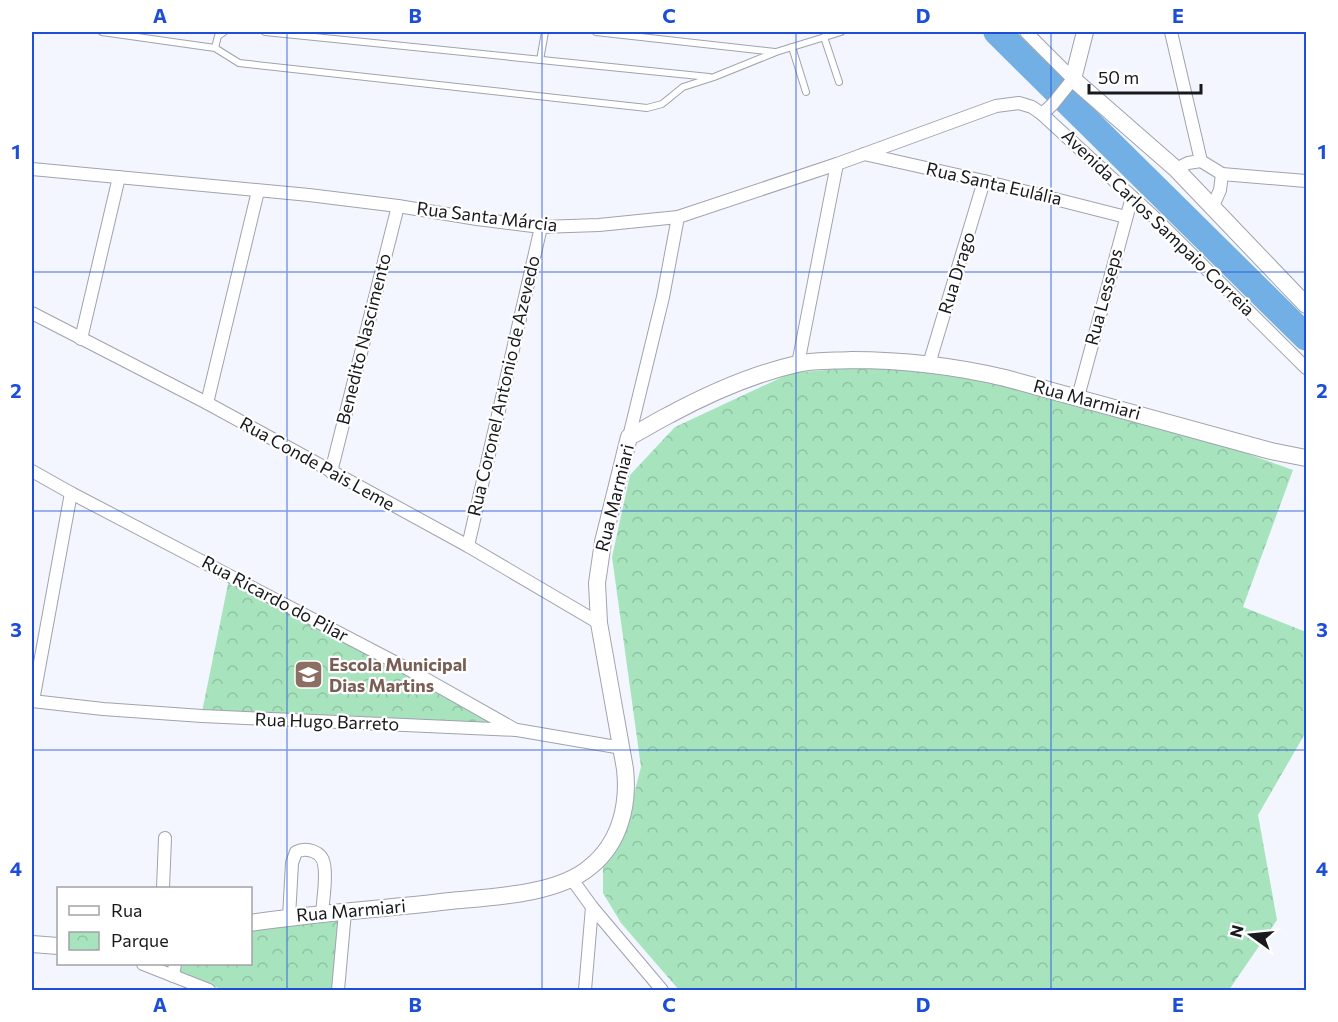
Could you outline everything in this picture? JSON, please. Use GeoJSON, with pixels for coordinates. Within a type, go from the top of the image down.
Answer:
{"type":"FeatureCollection","features":[{"type":"Feature","properties":{"kind":"street"},"geometry":{"type":"LineString","coordinates":[[1026,32],[1071,82],[1176,169],[1306,305]]}},
{"type":"Feature","properties":{"kind":"street"},"geometry":{"type":"LineString","coordinates":[[1047,110],[1071,82],[1085,32]]}},
{"type":"Feature","properties":{"kind":"street"},"geometry":{"type":"LineString","coordinates":[[1171,32],[1201,161]]}},
{"type":"Feature","properties":{"kind":"street","name":"Avenida Carlos Sampaio Correia"},"geometry":{"type":"LineString","coordinates":[[996,106],[1019,103],[1047,110],[1306,368]]}},
{"type":"Feature","properties":{"kind":"street","name":"Rua Santa Márcia"},"geometry":{"type":"LineString","coordinates":[[32,169],[398,206],[477,219],[541,226],[599,225],[678,217],[837,164],[996,106]]}},
{"type":"Feature","properties":{"kind":"street","name":"Rua Santa Eulália"},"geometry":{"type":"LineString","coordinates":[[862,154],[984,181],[1126,217]]}},
{"type":"Feature","properties":{"kind":"street"},"geometry":{"type":"LineString","coordinates":[[1176,169],[1188,163],[1201,161],[1222,174],[1306,182]]}},
{"type":"Feature","properties":{"kind":"street"},"geometry":{"type":"LineString","coordinates":[[798,364],[837,164]]}},
{"type":"Feature","properties":{"kind":"street"},"geometry":{"type":"LineString","coordinates":[[1213,206],[1220,190],[1222,174]]}},
{"type":"Feature","properties":{"kind":"street"},"geometry":{"type":"LineString","coordinates":[[81,339],[119,177]]}},
{"type":"Feature","properties":{"kind":"street","name":"Rua Drago"},"geometry":{"type":"LineString","coordinates":[[929,364],[984,181]]}},
{"type":"Feature","properties":{"kind":"street"},"geometry":{"type":"LineString","coordinates":[[207,403],[258,191]]}},
{"type":"Feature","properties":{"kind":"street","name":"Rua Lesseps"},"geometry":{"type":"LineString","coordinates":[[1078,397],[1132,197]]}},
{"type":"Feature","properties":{"kind":"street","name":"Benedito Nascimento"},"geometry":{"type":"LineString","coordinates":[[331,472],[398,206]]}},
{"type":"Feature","properties":{"kind":"street"},"geometry":{"type":"LineString","coordinates":[[629,437],[663,297],[678,217]]}},
{"type":"Feature","properties":{"kind":"street","name":"Rua Coronel Antonio de Azevedo"},"geometry":{"type":"LineString","coordinates":[[468,546],[541,226]]}},
{"type":"Feature","properties":{"kind":"street","name":"Rua Conde Pais Leme"},"geometry":{"type":"LineString","coordinates":[[32,313],[207,403],[468,546],[599,623]]}},
{"type":"Feature","properties":{"kind":"street","name":"Rua Marmiari"},"geometry":{"type":"LineString","coordinates":[[252,923],[498,896],[538,889],[572,878],[590,868],[601,856],[621,824],[626,791],[622,748],[599,623],[597,583],[600,560],[629,437],[668,415],[723,390],[766,373],[798,364],[885,360],[929,364],[977,372],[1078,397],[1306,458]]}},
{"type":"Feature","properties":{"kind":"street","name":"Rua Ricardo do Pilar"},"geometry":{"type":"LineString","coordinates":[[32,471],[399,664],[517,730]]}},
{"type":"Feature","properties":{"kind":"street"},"geometry":{"type":"LineString","coordinates":[[32,701],[71,493]]}},
{"type":"Feature","properties":{"kind":"street","name":"Rua Hugo Barreto"},"geometry":{"type":"LineString","coordinates":[[32,701],[202,717],[517,730],[622,748]]}},
{"type":"Feature","properties":{"kind":"street"},"geometry":{"type":"LineString","coordinates":[[163,887],[165,838]]}},
{"type":"Feature","properties":{"kind":"street"},"geometry":{"type":"LineString","coordinates":[[289,917],[292,863],[296,852],[307,849],[318,854],[324,863],[322,914]]}},
{"type":"Feature","properties":{"kind":"street"},"geometry":{"type":"LineString","coordinates":[[572,878],[592,907],[662,990]]}},
{"type":"Feature","properties":{"kind":"street"},"geometry":{"type":"LineString","coordinates":[[585,990],[592,907]]}},
{"type":"Feature","properties":{"kind":"street"},"geometry":{"type":"LineString","coordinates":[[338,990],[345,912]]}},
{"type":"Feature","properties":{"kind":"street"},"geometry":{"type":"LineString","coordinates":[[32,944],[57,946]]}},
{"type":"Feature","properties":{"kind":"street"},"geometry":{"type":"LineString","coordinates":[[152,965],[174,970],[209,990]]}},
{"type":"Feature","properties":{"kind":"lane"},"geometry":{"type":"LineString","coordinates":[[102,32],[215,48],[239,63],[647,108],[662,104],[683,87],[776,52],[841,32]]}},
{"type":"Feature","properties":{"kind":"lane"},"geometry":{"type":"LineString","coordinates":[[215,48],[218,36],[224,32]]}},
{"type":"Feature","properties":{"kind":"lane"},"geometry":{"type":"LineString","coordinates":[[265,32],[714,77]]}},
{"type":"Feature","properties":{"kind":"lane"},"geometry":{"type":"LineString","coordinates":[[540,60],[545,32]]}},
{"type":"Feature","properties":{"kind":"lane"},"geometry":{"type":"LineString","coordinates":[[596,32],[776,52]]}},
{"type":"Feature","properties":{"kind":"lane"},"geometry":{"type":"LineString","coordinates":[[824,37],[839,81]]}},
{"type":"Feature","properties":{"kind":"lane"},"geometry":{"type":"LineString","coordinates":[[792,47],[806,92]]}},
{"type":"Feature","properties":{"kind":"green space"},"geometry":{"type":"Polygon","coordinates":[[[885,365],[984,377],[1201,437],[1293,470],[1243,607],[1306,632],[1306,732],[1258,815],[1277,920],[1229,990],[679,990],[621,923],[603,893],[603,858],[628,817],[641,767],[612,557],[630,475],[675,427],[791,373],[885,365]]]}},
{"type":"Feature","properties":{"kind":"green space"},"geometry":{"type":"Polygon","coordinates":[[[229,579],[503,727],[202,712],[229,579]]]}},
{"type":"Feature","properties":{"kind":"green space"},"geometry":{"type":"Polygon","coordinates":[[[339,914],[333,990],[224,990],[178,973],[180,965],[252,965],[252,927],[339,914]]]}},
{"type":"Feature","properties":{"kind":"waterway"},"geometry":{"type":"LineString","coordinates":[[997,32],[1306,337]]}},
{"type":"Feature","properties":{"kind":"place","name":"Escola Municipal Dias Martins"},"geometry":{"type":"Point","coordinates":[308,675]}}]}
